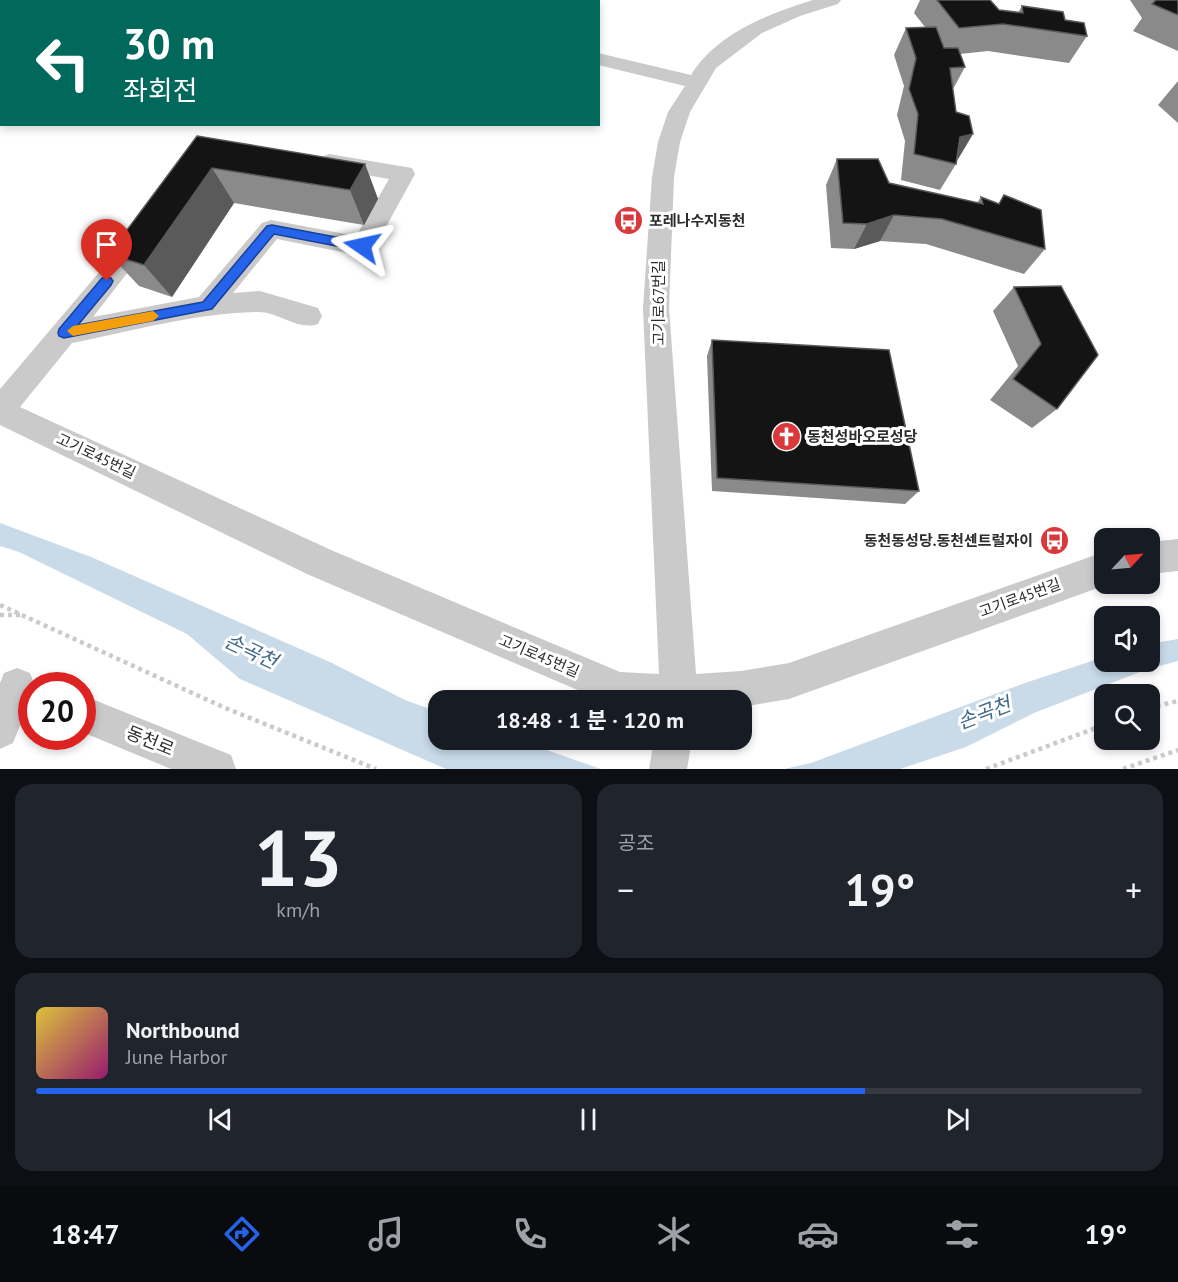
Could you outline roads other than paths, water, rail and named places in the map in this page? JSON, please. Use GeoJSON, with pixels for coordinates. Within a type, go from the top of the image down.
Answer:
{"type":"FeatureCollection","features":[{"type":"Feature","properties":{"kind":"street","name":"고기로67번길"},"geometry":{"type":"LineString","coordinates":[[679,690],[656,308],[663,177],[669,142],[680,112],[708,64],[755,29],[793,12],[832,0]]}},
{"type":"Feature","properties":{"kind":"street"},"geometry":{"type":"LineString","coordinates":[[600,59],[696,82]]}},
{"type":"Feature","properties":{"kind":"street"},"geometry":{"type":"LineString","coordinates":[[207,306],[272,229],[362,246],[404,174],[301,158]]}},
{"type":"Feature","properties":{"kind":"street"},"geometry":{"type":"LineString","coordinates":[[0,410],[161,216]]}},
{"type":"Feature","properties":{"kind":"street"},"geometry":{"type":"LineString","coordinates":[[64,333],[207,306],[261,301],[309,316]]}},
{"type":"Feature","properties":{"kind":"street","name":"고기로45번길"},"geometry":{"type":"LineString","coordinates":[[0,410],[319,562],[620,690]]}},
{"type":"Feature","properties":{"kind":"street"},"geometry":{"type":"LineString","coordinates":[[1160,557],[1178,555]]}},
{"type":"Feature","properties":{"kind":"street","name":"고기로45번길"},"geometry":{"type":"LineString","coordinates":[[733,690],[789,681],[1094,573]]}},
{"type":"Feature","properties":{"kind":"street"},"geometry":{"type":"LineString","coordinates":[[0,730],[16,685]]}},
{"type":"Feature","properties":{"kind":"street","name":"동천로"},"geometry":{"type":"LineString","coordinates":[[96,719],[217,769]]}},
{"type":"Feature","properties":{"kind":"water","name":"손곡천"},"geometry":{"type":"Polygon","coordinates":[[[0,523],[91,557],[332,663],[405,700],[428,708],[428,750],[547,750],[601,769],[446,769],[240,679],[187,634],[19,552],[0,546],[0,523]]]}},
{"type":"Feature","properties":{"kind":"water"},"geometry":{"type":"Polygon","coordinates":[[[1178,639],[1178,661],[1160,666],[1160,642],[1178,639]]]}},
{"type":"Feature","properties":{"kind":"water","name":"손곡천"},"geometry":{"type":"Polygon","coordinates":[[[1094,660],[1094,672],[1140,672],[1109,684],[1094,684],[1094,690],[1034,713],[966,747],[900,769],[784,769],[811,763],[1025,683],[1094,660]]]}},
{"type":"Feature","properties":{"kind":"place","name":"포레나수지동천"},"geometry":{"type":"Point","coordinates":[628,221]}},
{"type":"Feature","properties":{"kind":"place","name":"동천성바오로성당"},"geometry":{"type":"Point","coordinates":[786,437]}},
{"type":"Feature","properties":{"kind":"place","name":"동천동성당.동천센트럴자이"},"geometry":{"type":"Point","coordinates":[1054,541]}}]}
